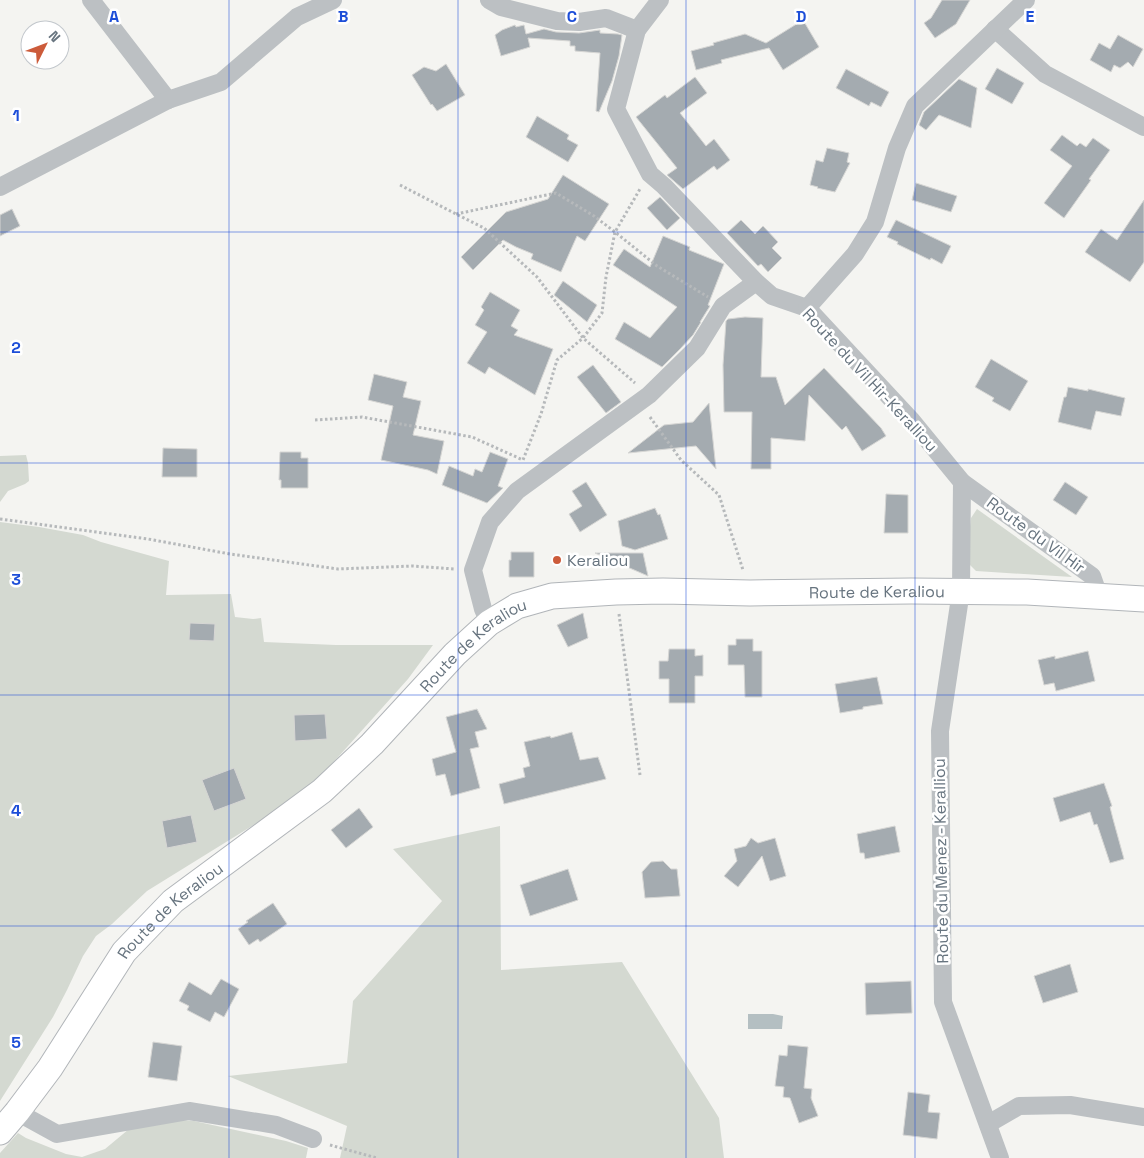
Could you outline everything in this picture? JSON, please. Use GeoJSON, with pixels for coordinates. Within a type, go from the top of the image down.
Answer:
{"type":"FeatureCollection","features":[{"type":"Feature","properties":{"kind":"street"},"geometry":{"type":"LineString","coordinates":[[91,0],[168,100]]}},
{"type":"Feature","properties":{"kind":"street"},"geometry":{"type":"LineString","coordinates":[[0,186],[168,100],[221,82],[297,17],[333,0]]}},
{"type":"Feature","properties":{"kind":"street"},"geometry":{"type":"LineString","coordinates":[[489,0],[502,8],[557,21],[579,22],[606,18],[637,30]]}},
{"type":"Feature","properties":{"kind":"street","name":"Route du Vil Hir-Keralliou"},"geometry":{"type":"LineString","coordinates":[[660,0],[637,30],[616,109],[650,174],[772,296],[807,308],[912,421],[962,482]]}},
{"type":"Feature","properties":{"kind":"street"},"geometry":{"type":"LineString","coordinates":[[807,308],[856,254],[875,222],[897,148],[915,106],[1026,0]]}},
{"type":"Feature","properties":{"kind":"street"},"geometry":{"type":"LineString","coordinates":[[995,29],[1045,74],[1144,127]]}},
{"type":"Feature","properties":{"kind":"street"},"geometry":{"type":"LineString","coordinates":[[489,623],[483,610],[472,570],[490,522],[517,491],[649,395],[697,348],[723,306],[756,282]]}},
{"type":"Feature","properties":{"kind":"street","name":"Route du Menez - Keralliou"},"geometry":{"type":"LineString","coordinates":[[962,482],[961,591],[940,731],[944,1002],[1000,1158]]}},
{"type":"Feature","properties":{"kind":"street","name":"Route du Vil Hir"},"geometry":{"type":"LineString","coordinates":[[962,482],[1092,576],[1099,596]]}},
{"type":"Feature","properties":{"kind":"street","name":"Route de Keraliou"},"geometry":{"type":"LineString","coordinates":[[0,1132],[50,1068],[124,952],[161,914],[180,896],[322,791],[372,744],[455,654],[489,623],[517,606],[552,596],[663,591],[750,594],[910,591],[1027,592],[1144,599]]}},
{"type":"Feature","properties":{"kind":"street"},"geometry":{"type":"LineString","coordinates":[[988,1124],[1019,1106],[1070,1105],[1144,1117]]}},
{"type":"Feature","properties":{"kind":"street"},"geometry":{"type":"LineString","coordinates":[[17,1112],[57,1134],[189,1111],[276,1125],[313,1140]]}},
{"type":"Feature","properties":{"kind":"path"},"geometry":{"type":"LineString","coordinates":[[314,420],[362,417],[472,437],[523,460],[541,414],[557,360],[583,338],[602,312],[606,277],[615,232],[650,174]]}},
{"type":"Feature","properties":{"kind":"path"},"geometry":{"type":"LineString","coordinates":[[400,184],[484,228],[537,277],[583,338],[649,395],[647,413],[681,460],[719,495],[750,594]]}},
{"type":"Feature","properties":{"kind":"path"},"geometry":{"type":"LineString","coordinates":[[456,214],[556,193],[594,216],[657,266],[723,306]]}},
{"type":"Feature","properties":{"kind":"path"},"geometry":{"type":"LineString","coordinates":[[0,519],[148,539],[230,554],[338,569],[412,566],[472,570]]}},
{"type":"Feature","properties":{"kind":"path"},"geometry":{"type":"LineString","coordinates":[[616,592],[640,775]]}},
{"type":"Feature","properties":{"kind":"path"},"geometry":{"type":"LineString","coordinates":[[313,1140],[377,1158]]}},
{"type":"Feature","properties":{"kind":"shaded area"},"geometry":{"type":"Polygon","coordinates":[[[26,455],[29,481],[8,491],[0,502],[0,456],[26,455]]]}},
{"type":"Feature","properties":{"kind":"shaded area"},"geometry":{"type":"Polygon","coordinates":[[[977,509],[1072,577],[976,571],[966,561],[971,518],[977,509]]]}},
{"type":"Feature","properties":{"kind":"shaded area"},"geometry":{"type":"Polygon","coordinates":[[[0,522],[83,535],[169,561],[166,595],[231,594],[235,617],[261,618],[264,642],[336,645],[433,645],[408,679],[322,775],[257,823],[147,891],[112,924],[96,936],[83,956],[53,1017],[0,1101],[0,522]]]}},
{"type":"Feature","properties":{"kind":"shaded area"},"geometry":{"type":"Polygon","coordinates":[[[500,826],[501,970],[622,962],[719,1118],[724,1158],[340,1158],[347,1126],[228,1076],[347,1063],[353,1001],[442,901],[393,849],[500,826]]]}},
{"type":"Feature","properties":{"kind":"shaded area"},"geometry":{"type":"Polygon","coordinates":[[[748,1014],[783,1016],[782,1029],[748,1029],[748,1014]]]}},
{"type":"Feature","properties":{"kind":"shaded area"},"geometry":{"type":"Polygon","coordinates":[[[183,1120],[286,1141],[308,1148],[306,1158],[0,1158],[0,1153],[18,1133],[66,1154],[82,1157],[105,1149],[129,1129],[183,1120]]]}},
{"type":"Feature","properties":{"kind":"building"},"geometry":{"type":"Polygon","coordinates":[[[942,0],[970,0],[956,24],[935,38],[924,23],[931,18],[942,0]]]}},
{"type":"Feature","properties":{"kind":"building"},"geometry":{"type":"Polygon","coordinates":[[[803,20],[819,47],[783,70],[769,48],[721,60],[722,63],[696,70],[691,51],[745,34],[766,43],[803,20]]]}},
{"type":"Feature","properties":{"kind":"building"},"geometry":{"type":"Polygon","coordinates":[[[515,25],[516,27],[524,25],[526,34],[544,29],[556,32],[579,33],[600,30],[600,33],[622,35],[619,56],[612,81],[599,112],[596,111],[600,53],[575,51],[575,46],[570,46],[570,41],[528,38],[530,47],[501,56],[495,35],[515,25]]]}},
{"type":"Feature","properties":{"kind":"building"},"geometry":{"type":"Polygon","coordinates":[[[1118,35],[1143,49],[1133,67],[1128,62],[1120,68],[1114,65],[1111,72],[1090,60],[1099,43],[1110,49],[1118,35]]]}},
{"type":"Feature","properties":{"kind":"building"},"geometry":{"type":"Polygon","coordinates":[[[446,64],[465,95],[437,111],[431,105],[412,75],[424,67],[436,71],[446,64]]]}},
{"type":"Feature","properties":{"kind":"building"},"geometry":{"type":"Polygon","coordinates":[[[997,68],[1024,83],[1012,104],[985,89],[997,68]]]}},
{"type":"Feature","properties":{"kind":"building"},"geometry":{"type":"Polygon","coordinates":[[[846,69],[889,92],[881,107],[871,102],[869,106],[836,88],[846,69]]]}},
{"type":"Feature","properties":{"kind":"building"},"geometry":{"type":"Polygon","coordinates":[[[695,77],[707,93],[680,113],[706,146],[714,139],[730,160],[717,170],[714,166],[683,189],[667,175],[677,168],[636,117],[665,95],[667,98],[695,77]]]}},
{"type":"Feature","properties":{"kind":"building"},"geometry":{"type":"Polygon","coordinates":[[[959,79],[977,88],[971,128],[939,115],[926,130],[919,125],[924,112],[959,79]]]}},
{"type":"Feature","properties":{"kind":"building"},"geometry":{"type":"Polygon","coordinates":[[[537,116],[569,135],[567,139],[578,145],[568,162],[526,137],[537,116]]]}},
{"type":"Feature","properties":{"kind":"building"},"geometry":{"type":"Polygon","coordinates":[[[1062,135],[1077,146],[1080,143],[1086,147],[1093,138],[1110,150],[1064,218],[1044,203],[1072,166],[1050,150],[1062,135]]]}},
{"type":"Feature","properties":{"kind":"building"},"geometry":{"type":"Polygon","coordinates":[[[827,148],[849,153],[847,162],[850,163],[835,192],[810,185],[816,160],[823,162],[827,148]]]}},
{"type":"Feature","properties":{"kind":"building"},"geometry":{"type":"Polygon","coordinates":[[[563,175],[609,204],[585,241],[577,236],[561,272],[531,259],[533,254],[503,240],[473,270],[461,257],[506,212],[548,199],[563,175]]]}},
{"type":"Feature","properties":{"kind":"building"},"geometry":{"type":"Polygon","coordinates":[[[916,183],[957,196],[951,212],[912,200],[916,183]]]}},
{"type":"Feature","properties":{"kind":"building"},"geometry":{"type":"Polygon","coordinates":[[[660,197],[680,218],[667,230],[647,208],[660,197]]]}},
{"type":"Feature","properties":{"kind":"building"},"geometry":{"type":"Polygon","coordinates":[[[1144,200],[1144,262],[1130,282],[1085,252],[1101,229],[1117,240],[1144,200]]]}},
{"type":"Feature","properties":{"kind":"building"},"geometry":{"type":"Polygon","coordinates":[[[12,209],[20,226],[0,236],[0,215],[12,209]]]}},
{"type":"Feature","properties":{"kind":"building"},"geometry":{"type":"Polygon","coordinates":[[[741,220],[755,234],[763,226],[778,242],[772,248],[782,258],[768,272],[761,264],[758,266],[727,233],[741,220]]]}},
{"type":"Feature","properties":{"kind":"building"},"geometry":{"type":"Polygon","coordinates":[[[896,220],[951,246],[942,264],[897,244],[898,242],[887,237],[896,220]]]}},
{"type":"Feature","properties":{"kind":"building"},"geometry":{"type":"Polygon","coordinates":[[[663,236],[690,247],[689,250],[724,264],[708,305],[710,306],[701,322],[693,335],[662,367],[615,339],[624,322],[650,338],[677,307],[613,265],[624,249],[650,267],[663,236]]]}},
{"type":"Feature","properties":{"kind":"building"},"geometry":{"type":"Polygon","coordinates":[[[563,281],[597,305],[587,322],[554,295],[563,281]]]}},
{"type":"Feature","properties":{"kind":"building"},"geometry":{"type":"Polygon","coordinates":[[[490,292],[520,310],[511,326],[518,330],[514,335],[553,349],[535,395],[489,367],[485,374],[467,363],[487,332],[475,325],[484,310],[481,307],[490,292]]]}},
{"type":"Feature","properties":{"kind":"building"},"geometry":{"type":"Polygon","coordinates":[[[745,317],[763,318],[761,377],[776,377],[785,405],[824,368],[881,428],[886,436],[862,451],[846,426],[842,430],[809,395],[805,441],[771,438],[771,469],[751,469],[752,412],[724,412],[723,365],[726,321],[728,319],[745,317]]]}},
{"type":"Feature","properties":{"kind":"building"},"geometry":{"type":"Polygon","coordinates":[[[991,359],[1028,381],[1010,411],[992,401],[994,398],[975,387],[991,359]]]}},
{"type":"Feature","properties":{"kind":"building"},"geometry":{"type":"Polygon","coordinates":[[[593,365],[621,402],[606,413],[577,377],[593,365]]]}},
{"type":"Feature","properties":{"kind":"building"},"geometry":{"type":"Polygon","coordinates":[[[374,374],[407,382],[403,397],[421,401],[413,435],[444,441],[437,474],[428,470],[381,460],[393,406],[368,400],[374,374]]]}},
{"type":"Feature","properties":{"kind":"building"},"geometry":{"type":"Polygon","coordinates":[[[1068,387],[1088,391],[1088,389],[1125,398],[1121,416],[1096,411],[1091,430],[1058,422],[1068,387]]]}},
{"type":"Feature","properties":{"kind":"building"},"geometry":{"type":"Polygon","coordinates":[[[709,403],[716,469],[696,446],[628,453],[664,425],[693,422],[709,403]]]}},
{"type":"Feature","properties":{"kind":"building"},"geometry":{"type":"Polygon","coordinates":[[[163,448],[197,449],[197,477],[162,477],[163,448]]]}},
{"type":"Feature","properties":{"kind":"building"},"geometry":{"type":"Polygon","coordinates":[[[280,452],[301,452],[301,458],[308,458],[308,488],[281,488],[281,480],[279,480],[280,452]]]}},
{"type":"Feature","properties":{"kind":"building"},"geometry":{"type":"Polygon","coordinates":[[[490,452],[508,459],[498,486],[503,488],[487,503],[442,485],[449,466],[473,476],[475,469],[482,472],[490,452]]]}},
{"type":"Feature","properties":{"kind":"building"},"geometry":{"type":"Polygon","coordinates":[[[586,482],[607,515],[580,532],[569,514],[582,506],[572,491],[586,482]]]}},
{"type":"Feature","properties":{"kind":"building"},"geometry":{"type":"Polygon","coordinates":[[[1065,482],[1088,497],[1076,515],[1053,500],[1065,482]]]}},
{"type":"Feature","properties":{"kind":"building"},"geometry":{"type":"Polygon","coordinates":[[[886,494],[908,495],[908,533],[884,533],[886,494]]]}},
{"type":"Feature","properties":{"kind":"building"},"geometry":{"type":"Polygon","coordinates":[[[655,508],[658,515],[660,514],[668,539],[635,550],[622,546],[618,521],[655,508]]]}},
{"type":"Feature","properties":{"kind":"building"},"geometry":{"type":"Polygon","coordinates":[[[511,552],[534,552],[534,577],[509,577],[511,552]]]}},
{"type":"Feature","properties":{"kind":"building"},"geometry":{"type":"Polygon","coordinates":[[[595,553],[643,553],[648,576],[595,553]]]}},
{"type":"Feature","properties":{"kind":"building"},"geometry":{"type":"Polygon","coordinates":[[[583,613],[588,638],[568,647],[557,625],[583,613]]]}},
{"type":"Feature","properties":{"kind":"building"},"geometry":{"type":"Polygon","coordinates":[[[190,623],[215,624],[214,641],[189,640],[190,623]]]}},
{"type":"Feature","properties":{"kind":"building"},"geometry":{"type":"Polygon","coordinates":[[[736,639],[753,639],[753,651],[762,651],[762,697],[745,697],[744,665],[728,665],[728,645],[736,645],[736,639]]]}},
{"type":"Feature","properties":{"kind":"building"},"geometry":{"type":"Polygon","coordinates":[[[669,649],[695,649],[695,656],[703,655],[703,676],[695,676],[695,703],[669,703],[669,679],[659,679],[659,661],[668,661],[669,649]]]}},
{"type":"Feature","properties":{"kind":"building"},"geometry":{"type":"Polygon","coordinates":[[[1088,651],[1095,681],[1056,691],[1054,683],[1044,685],[1038,660],[1055,656],[1055,659],[1088,651]]]}},
{"type":"Feature","properties":{"kind":"building"},"geometry":{"type":"Polygon","coordinates":[[[877,677],[883,704],[840,713],[835,684],[877,677]]]}},
{"type":"Feature","properties":{"kind":"building"},"geometry":{"type":"Polygon","coordinates":[[[477,709],[487,729],[475,732],[479,747],[470,749],[480,788],[451,796],[445,774],[436,776],[432,759],[456,752],[446,717],[477,709]]]}},
{"type":"Feature","properties":{"kind":"building"},"geometry":{"type":"Polygon","coordinates":[[[325,714],[327,739],[295,741],[294,715],[325,714]]]}},
{"type":"Feature","properties":{"kind":"building"},"geometry":{"type":"Polygon","coordinates":[[[572,732],[580,760],[598,757],[606,779],[504,804],[499,784],[525,777],[523,768],[530,766],[524,742],[550,736],[551,738],[572,732]]]}},
{"type":"Feature","properties":{"kind":"building"},"geometry":{"type":"Polygon","coordinates":[[[234,768],[246,799],[214,811],[202,780],[234,768]]]}},
{"type":"Feature","properties":{"kind":"building"},"geometry":{"type":"Polygon","coordinates":[[[1104,783],[1112,806],[1110,807],[1124,859],[1110,863],[1097,824],[1094,825],[1090,812],[1060,822],[1053,798],[1104,783]]]}},
{"type":"Feature","properties":{"kind":"building"},"geometry":{"type":"Polygon","coordinates":[[[359,808],[373,827],[346,848],[331,830],[359,808]]]}},
{"type":"Feature","properties":{"kind":"building"},"geometry":{"type":"Polygon","coordinates":[[[191,815],[197,842],[167,848],[162,821],[191,815]]]}},
{"type":"Feature","properties":{"kind":"building"},"geometry":{"type":"Polygon","coordinates":[[[895,826],[900,852],[865,859],[864,853],[860,853],[857,834],[895,826]]]}},
{"type":"Feature","properties":{"kind":"building"},"geometry":{"type":"Polygon","coordinates":[[[751,838],[758,843],[775,838],[786,876],[770,881],[762,856],[738,887],[724,876],[737,861],[734,849],[746,846],[751,838]]]}},
{"type":"Feature","properties":{"kind":"building"},"geometry":{"type":"Polygon","coordinates":[[[663,861],[671,869],[677,869],[680,896],[645,898],[642,872],[651,862],[663,861]]]}},
{"type":"Feature","properties":{"kind":"building"},"geometry":{"type":"Polygon","coordinates":[[[568,869],[578,900],[530,916],[520,885],[568,869]]]}},
{"type":"Feature","properties":{"kind":"building"},"geometry":{"type":"Polygon","coordinates":[[[273,903],[287,924],[260,942],[258,939],[249,945],[238,929],[248,922],[246,921],[273,903]]]}},
{"type":"Feature","properties":{"kind":"building"},"geometry":{"type":"Polygon","coordinates":[[[1070,964],[1078,992],[1043,1003],[1034,976],[1070,964]]]}},
{"type":"Feature","properties":{"kind":"building"},"geometry":{"type":"Polygon","coordinates":[[[221,979],[239,989],[224,1017],[215,1012],[210,1022],[187,1010],[189,1006],[179,1001],[189,982],[211,995],[221,979]]]}},
{"type":"Feature","properties":{"kind":"building"},"geometry":{"type":"Polygon","coordinates":[[[911,981],[912,1013],[866,1015],[865,983],[911,981]]]}},
{"type":"Feature","properties":{"kind":"building"},"geometry":{"type":"Polygon","coordinates":[[[153,1042],[182,1046],[177,1081],[148,1077],[153,1042]]]}},
{"type":"Feature","properties":{"kind":"building"},"geometry":{"type":"Polygon","coordinates":[[[788,1045],[808,1047],[804,1088],[812,1089],[811,1098],[818,1116],[799,1123],[790,1098],[783,1097],[784,1087],[775,1086],[779,1055],[787,1056],[788,1045]]]}},
{"type":"Feature","properties":{"kind":"building"},"geometry":{"type":"Polygon","coordinates":[[[908,1092],[930,1095],[928,1112],[940,1113],[937,1139],[903,1135],[908,1092]]]}},
{"type":"Feature","properties":{"kind":"place","name":"Keraliou"},"geometry":{"type":"Point","coordinates":[557,560]}}]}
